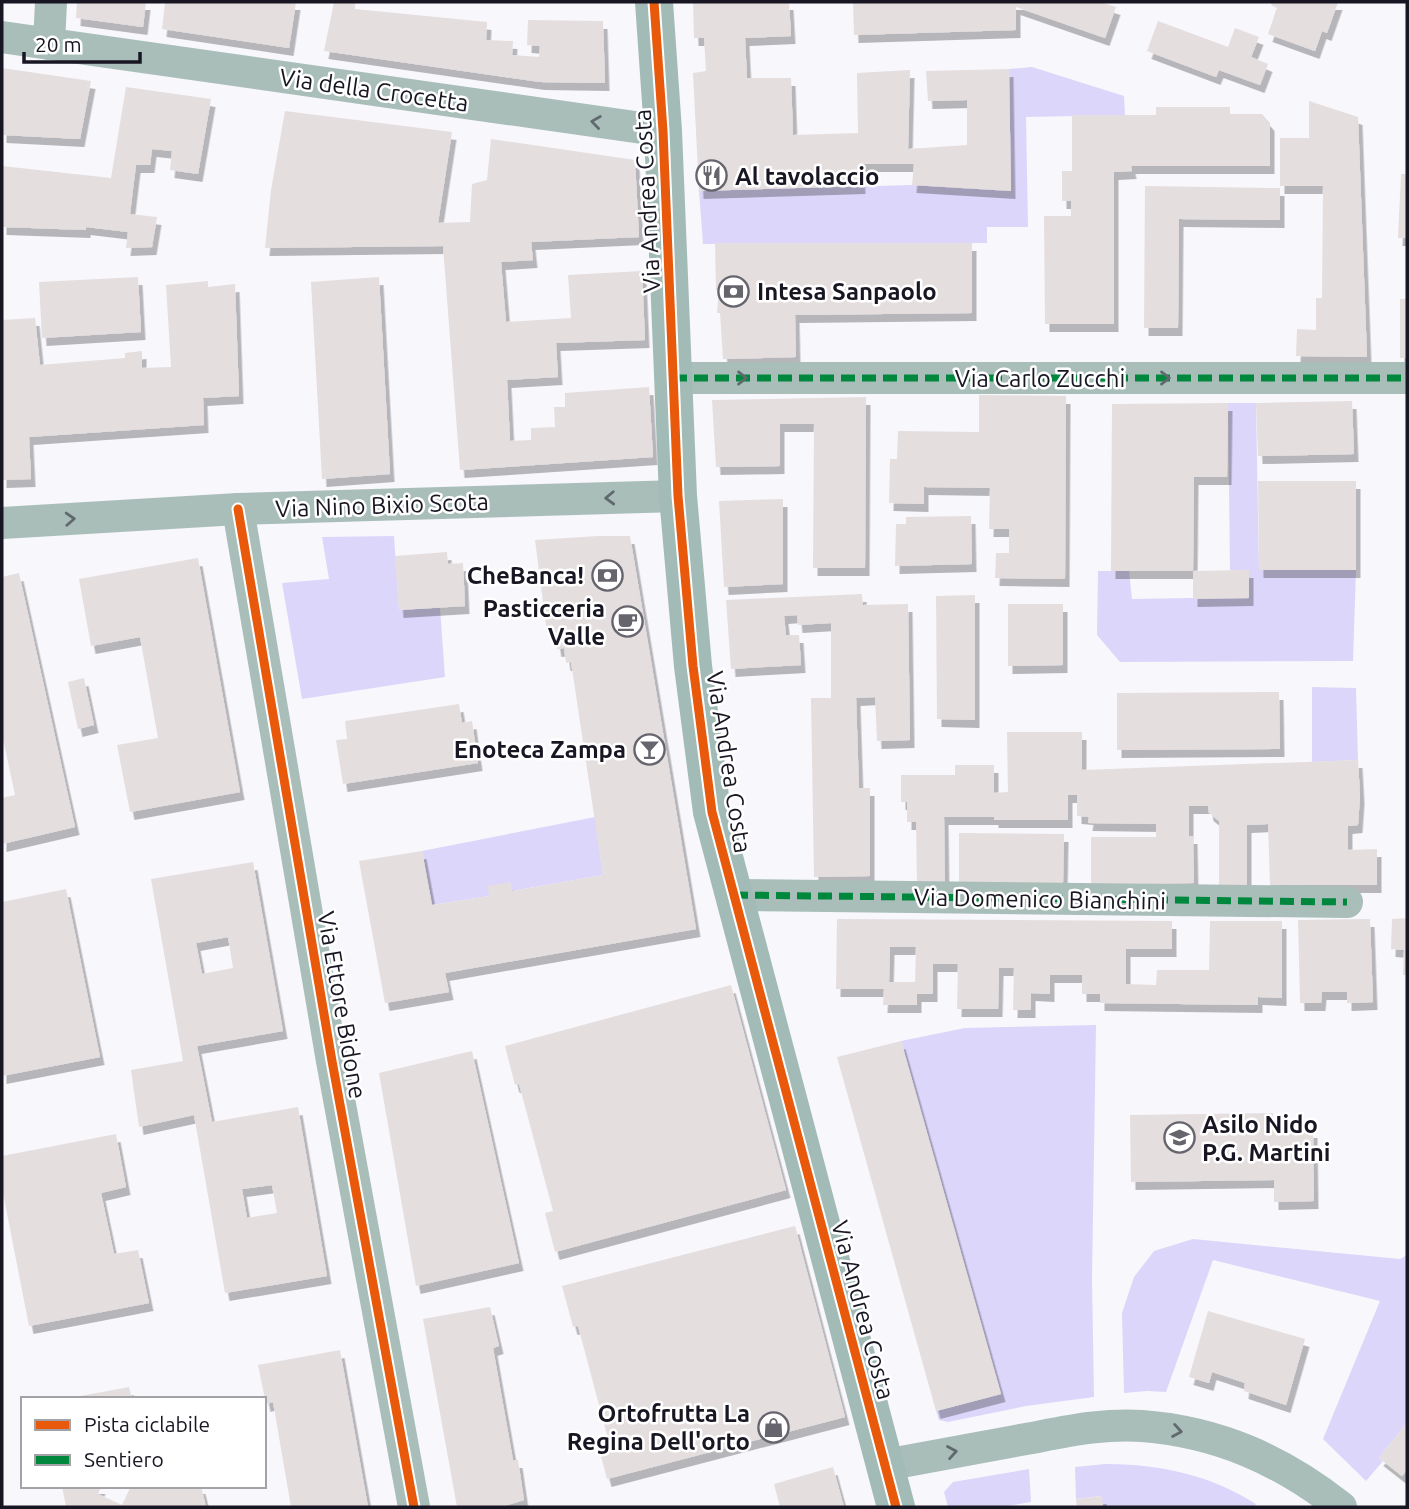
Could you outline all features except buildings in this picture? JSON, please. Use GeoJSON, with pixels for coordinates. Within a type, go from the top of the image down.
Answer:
{"type":"FeatureCollection","features":[{"type":"Feature","properties":{"kind":"main road","name":"Via Andrea Costa"},"geometry":{"type":"LineString","coordinates":[[654,2],[663,131],[678,496],[693,666],[712,812],[831,1270],[896,1507]]}},
{"type":"Feature","properties":{"kind":"street"},"geometry":{"type":"LineString","coordinates":[[49,44],[51,2]]}},
{"type":"Feature","properties":{"kind":"street","name":"Via della Crocetta"},"geometry":{"type":"LineString","coordinates":[[2,37],[663,131]]}},
{"type":"Feature","properties":{"kind":"street","name":"Via Carlo Zucchi"},"geometry":{"type":"LineString","coordinates":[[673,378],[1407,378]]}},
{"type":"Feature","properties":{"kind":"street","name":"Via Nino Bixio Scota"},"geometry":{"type":"LineString","coordinates":[[2,523],[238,509],[678,496]]}},
{"type":"Feature","properties":{"kind":"street","name":"Via Ettore Bidone"},"geometry":{"type":"LineString","coordinates":[[238,509],[332,1061],[414,1507]]}},
{"type":"Feature","properties":{"kind":"street","name":"Via Domenico Bianchini"},"geometry":{"type":"LineString","coordinates":[[734,895],[1347,902]]}},
{"type":"Feature","properties":{"kind":"street"},"geometry":{"type":"LineString","coordinates":[[885,1465],[1070,1431],[1140,1426],[1199,1436],[1243,1448],[1289,1471],[1340,1507]]}},
{"type":"Feature","properties":{"kind":"shaded area"},"geometry":{"type":"Polygon","coordinates":[[[1032,67],[1124,96],[1125,115],[1026,117],[1028,227],[987,227],[987,243],[703,244],[699,191],[912,185],[1011,190],[1009,69],[1032,67]]]}},
{"type":"Feature","properties":{"kind":"shaded area"},"geometry":{"type":"Polygon","coordinates":[[[1228,403],[1256,403],[1259,569],[1356,570],[1353,661],[1120,662],[1097,635],[1098,571],[1129,571],[1132,599],[1249,597],[1249,571],[1230,570],[1228,403]]]}},
{"type":"Feature","properties":{"kind":"shaded area"},"geometry":{"type":"Polygon","coordinates":[[[394,536],[399,610],[440,608],[445,677],[302,699],[282,583],[329,579],[322,537],[394,536]]]}},
{"type":"Feature","properties":{"kind":"shaded area"},"geometry":{"type":"Polygon","coordinates":[[[1312,687],[1356,688],[1358,760],[1312,762],[1312,687]]]}},
{"type":"Feature","properties":{"kind":"shaded area"},"geometry":{"type":"Polygon","coordinates":[[[595,817],[603,875],[512,891],[510,882],[489,896],[432,905],[422,851],[595,817]]]}},
{"type":"Feature","properties":{"kind":"shaded area"},"geometry":{"type":"Polygon","coordinates":[[[1096,1025],[1092,1279],[1094,1397],[1026,1406],[948,1422],[939,1420],[936,1411],[1001,1394],[901,1041],[965,1028],[1096,1025]]]}},
{"type":"Feature","properties":{"kind":"shaded area"},"geometry":{"type":"Polygon","coordinates":[[[1193,1239],[1400,1259],[1407,1255],[1407,1423],[1379,1458],[1383,1461],[1366,1481],[1323,1439],[1380,1301],[1213,1260],[1166,1392],[1124,1393],[1122,1313],[1134,1277],[1154,1251],[1193,1239]]]}},
{"type":"Feature","properties":{"kind":"shaded area"},"geometry":{"type":"Polygon","coordinates":[[[1106,1464],[1146,1466],[1184,1473],[1221,1486],[1256,1504],[1254,1507],[1103,1507],[1101,1496],[1076,1499],[1075,1467],[1106,1464]]]}},
{"type":"Feature","properties":{"kind":"shaded area"},"geometry":{"type":"Polygon","coordinates":[[[1029,1469],[1031,1502],[1002,1507],[948,1507],[944,1492],[953,1482],[1029,1469]]]}},
{"type":"Feature","properties":{"kind":"marked path"},"geometry":{"type":"LineString","coordinates":[[673,378],[1407,378]]}},
{"type":"Feature","properties":{"kind":"marked path"},"geometry":{"type":"LineString","coordinates":[[734,895],[1347,902]]}},
{"type":"Feature","properties":{"kind":"cycle path"},"geometry":{"type":"LineString","coordinates":[[654,2],[663,131],[678,496],[693,666],[712,812],[896,1507]]}},
{"type":"Feature","properties":{"kind":"cycle path"},"geometry":{"type":"LineString","coordinates":[[238,509],[332,1061],[414,1507]]}},
{"type":"Feature","properties":{"kind":"place","name":"Al tavolaccio"},"geometry":{"type":"Point","coordinates":[712,176]}},
{"type":"Feature","properties":{"kind":"place","name":"Intesa Sanpaolo"},"geometry":{"type":"Point","coordinates":[734,291]}},
{"type":"Feature","properties":{"kind":"place","name":"CheBanca!"},"geometry":{"type":"Point","coordinates":[607,575]}},
{"type":"Feature","properties":{"kind":"place","name":"Pasticceria Valle"},"geometry":{"type":"Point","coordinates":[628,622]}},
{"type":"Feature","properties":{"kind":"place","name":"Enoteca Zampa"},"geometry":{"type":"Point","coordinates":[649,749]}},
{"type":"Feature","properties":{"kind":"place","name":"Asilo Nido P.G. Martini"},"geometry":{"type":"Point","coordinates":[1179,1138]}},
{"type":"Feature","properties":{"kind":"place","name":"Ortofrutta La Regina Dell'orto"},"geometry":{"type":"Point","coordinates":[773,1427]}}]}
